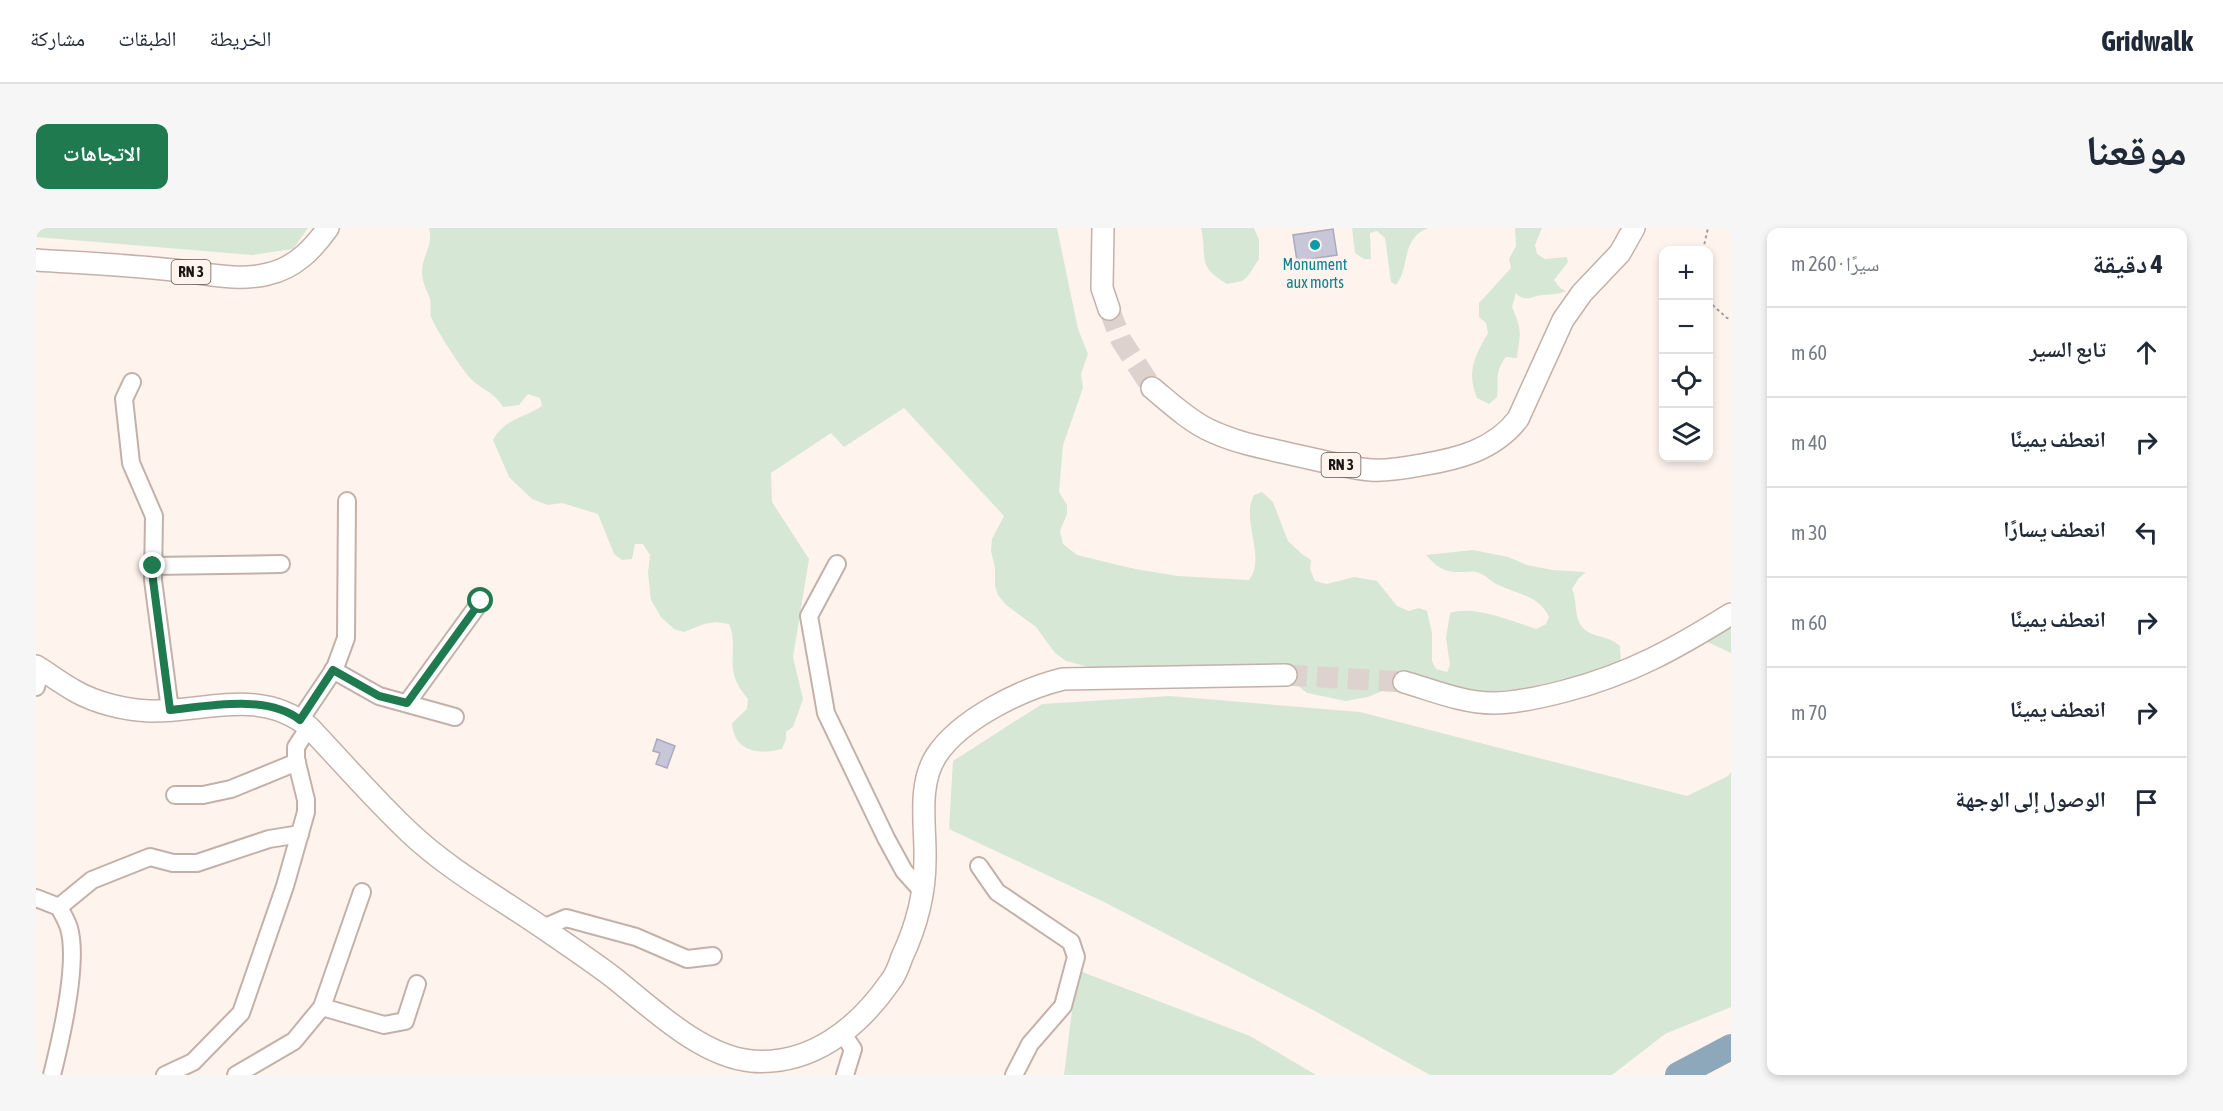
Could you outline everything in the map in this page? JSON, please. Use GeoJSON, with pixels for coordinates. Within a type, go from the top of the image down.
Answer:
{"type":"FeatureCollection","features":[{"type":"Feature","properties":{"kind":"main road","name":"RN 3"},"geometry":{"type":"LineString","coordinates":[[36,260],[175,270],[229,277],[254,277],[277,271],[295,262],[312,250],[328,228]]}},
{"type":"Feature","properties":{"kind":"main road"},"geometry":{"type":"LineString","coordinates":[[1103,228],[1102,288],[1109,309]]}},
{"type":"Feature","properties":{"kind":"main road","name":"RN 3"},"geometry":{"type":"LineString","coordinates":[[1152,388],[1205,428],[1231,440],[1369,470],[1390,470],[1460,457],[1489,445],[1511,428],[1526,405],[1563,320],[1582,293],[1620,254],[1634,228]]}},
{"type":"Feature","properties":{"kind":"main road"},"geometry":{"type":"LineString","coordinates":[[1404,682],[1466,699],[1492,703],[1518,701],[1553,694],[1594,683],[1668,653],[1731,614]]}},
{"type":"Feature","properties":{"kind":"main road"},"geometry":{"type":"LineString","coordinates":[[38,674],[100,702],[149,711],[254,704],[279,710],[305,723],[409,832],[439,858],[612,976],[668,1021],[726,1056],[753,1061],[788,1059],[814,1052],[843,1034],[864,1015],[892,980],[914,930],[923,892],[925,798],[930,768],[937,754],[950,739],[996,706],[1028,689],[1063,679],[1286,675]]}},
{"type":"Feature","properties":{"kind":"street"},"geometry":{"type":"LineString","coordinates":[[132,382],[124,399],[131,463],[154,516],[153,580],[170,710]]}},
{"type":"Feature","properties":{"kind":"street"},"geometry":{"type":"LineString","coordinates":[[174,1073],[193,1062],[241,1013],[285,886],[306,812],[306,800],[296,747],[305,723],[333,670],[346,638],[347,501]]}},
{"type":"Feature","properties":{"kind":"street"},"geometry":{"type":"LineString","coordinates":[[153,566],[281,564]]}},
{"type":"Feature","properties":{"kind":"street"},"geometry":{"type":"LineString","coordinates":[[837,564],[808,616],[826,713],[904,871],[923,892]]}},
{"type":"Feature","properties":{"kind":"street"},"geometry":{"type":"LineString","coordinates":[[407,703],[481,601]]}},
{"type":"Feature","properties":{"kind":"street"},"geometry":{"type":"LineString","coordinates":[[333,670],[379,696],[455,717]]}},
{"type":"Feature","properties":{"kind":"street"},"geometry":{"type":"LineString","coordinates":[[175,795],[203,795],[231,789],[297,762]]}},
{"type":"Feature","properties":{"kind":"street"},"geometry":{"type":"LineString","coordinates":[[59,906],[92,880],[150,858],[173,863],[196,863],[269,839],[300,834]]}},
{"type":"Feature","properties":{"kind":"street"},"geometry":{"type":"LineString","coordinates":[[979,866],[997,892],[1071,942],[1076,957],[1063,1006],[1030,1044],[1014,1075]]}},
{"type":"Feature","properties":{"kind":"street"},"geometry":{"type":"LineString","coordinates":[[236,1075],[294,1041],[322,1008],[362,892]]}},
{"type":"Feature","properties":{"kind":"street"},"geometry":{"type":"LineString","coordinates":[[36,898],[59,906],[69,927],[72,943],[70,985],[52,1075]]}},
{"type":"Feature","properties":{"kind":"street"},"geometry":{"type":"LineString","coordinates":[[543,928],[566,918],[636,937],[687,959],[713,956]]}},
{"type":"Feature","properties":{"kind":"street"},"geometry":{"type":"LineString","coordinates":[[322,1008],[384,1025],[405,1021],[417,984]]}},
{"type":"Feature","properties":{"kind":"street"},"geometry":{"type":"LineString","coordinates":[[843,1034],[853,1049],[845,1075]]}},
{"type":"Feature","properties":{"kind":"path"},"geometry":{"type":"LineString","coordinates":[[1704,246],[1708,228]]}},
{"type":"Feature","properties":{"kind":"path"},"geometry":{"type":"LineString","coordinates":[[1713,305],[1731,319]]}},
{"type":"Feature","properties":{"kind":"green space"},"geometry":{"type":"Polygon","coordinates":[[[36,228],[308,228],[293,249],[252,255],[36,237],[36,228]]]}},
{"type":"Feature","properties":{"kind":"green space"},"geometry":{"type":"Polygon","coordinates":[[[429,228],[1057,228],[1078,329],[1088,354],[1081,374],[1083,388],[1063,445],[1059,492],[1067,505],[1067,514],[1060,531],[1063,544],[1077,555],[1135,569],[1178,576],[1249,580],[1254,571],[1255,560],[1251,505],[1254,495],[1262,492],[1273,502],[1288,541],[1311,560],[1310,569],[1315,581],[1327,584],[1354,577],[1377,581],[1397,606],[1409,611],[1419,608],[1427,611],[1432,633],[1432,661],[1436,669],[1447,672],[1450,665],[1446,638],[1450,613],[1481,612],[1536,629],[1546,624],[1549,617],[1539,604],[1526,596],[1496,584],[1479,573],[1446,570],[1426,555],[1473,550],[1508,557],[1527,565],[1552,570],[1586,572],[1572,589],[1579,622],[1592,634],[1620,646],[1621,664],[1515,690],[1474,692],[1429,681],[1404,682],[1368,697],[1346,701],[1307,693],[1281,669],[1271,665],[1093,668],[1066,661],[1055,653],[1036,627],[1006,605],[998,595],[991,551],[992,539],[1004,516],[904,408],[844,447],[831,433],[771,473],[772,502],[809,559],[793,657],[803,699],[793,727],[786,732],[782,749],[765,752],[749,749],[737,740],[732,723],[747,709],[748,699],[738,685],[734,673],[732,635],[729,624],[716,622],[704,624],[684,632],[674,629],[661,617],[651,600],[648,573],[650,555],[643,544],[635,544],[632,559],[622,560],[614,554],[598,514],[562,503],[548,505],[532,499],[509,477],[493,440],[509,423],[542,406],[540,398],[528,394],[519,405],[503,407],[493,395],[472,380],[450,350],[431,317],[430,299],[423,280],[423,266],[430,240],[429,228]]]}},
{"type":"Feature","properties":{"kind":"green space"},"geometry":{"type":"Polygon","coordinates":[[[1201,228],[1254,228],[1259,240],[1259,259],[1248,276],[1242,281],[1227,284],[1210,271],[1205,260],[1201,228]]]}},
{"type":"Feature","properties":{"kind":"green space"},"geometry":{"type":"Polygon","coordinates":[[[1352,228],[1428,228],[1413,239],[1401,277],[1396,285],[1391,282],[1385,238],[1377,231],[1370,233],[1371,259],[1364,259],[1355,253],[1352,228]]]}},
{"type":"Feature","properties":{"kind":"green space"},"geometry":{"type":"Polygon","coordinates":[[[1515,228],[1542,228],[1535,245],[1537,254],[1545,259],[1567,257],[1568,262],[1554,280],[1560,288],[1566,291],[1525,298],[1516,293],[1512,307],[1520,332],[1517,358],[1506,357],[1502,362],[1498,372],[1497,397],[1489,404],[1477,398],[1472,380],[1476,357],[1488,333],[1486,323],[1479,317],[1479,303],[1511,268],[1509,259],[1516,246],[1515,228]]]}},
{"type":"Feature","properties":{"kind":"green space"},"geometry":{"type":"Polygon","coordinates":[[[1731,620],[1731,653],[1701,639],[1731,620]]]}},
{"type":"Feature","properties":{"kind":"green space"},"geometry":{"type":"Polygon","coordinates":[[[1170,696],[1360,712],[1687,796],[1728,776],[1731,772],[1731,1007],[1665,1034],[1612,1075],[1430,1075],[1313,1010],[1102,901],[949,829],[953,761],[1042,704],[1170,696]]]}},
{"type":"Feature","properties":{"kind":"green space"},"geometry":{"type":"Polygon","coordinates":[[[1077,970],[1250,1036],[1316,1075],[1064,1075],[1077,970]]]}},
{"type":"Feature","properties":{"kind":"building","name":"Monument aux morts"},"geometry":{"type":"Polygon","coordinates":[[[1333,229],[1337,255],[1297,261],[1293,235],[1333,229]]]}},
{"type":"Feature","properties":{"kind":"building"},"geometry":{"type":"Polygon","coordinates":[[[657,739],[675,746],[667,768],[656,764],[660,753],[653,751],[657,739]]]}},
{"type":"Feature","properties":{"kind":"waterway"},"geometry":{"type":"LineString","coordinates":[[1678,1075],[1731,1047]]}},
{"type":"Feature","properties":{"kind":"tunnel"},"geometry":{"type":"LineString","coordinates":[[1109,309],[1121,340],[1152,388]]}},
{"type":"Feature","properties":{"kind":"tunnel"},"geometry":{"type":"LineString","coordinates":[[1286,675],[1404,682]]}},
{"type":"Feature","properties":{"kind":"place","name":"Monument aux morts"},"geometry":{"type":"Point","coordinates":[1315,245]}},
{"type":"Feature","properties":{"kind":"route"},"geometry":{"type":"LineString","coordinates":[[153,566],[170,710],[254,704],[279,710],[300,720],[333,670],[379,696],[407,703],[481,601]]}}]}
